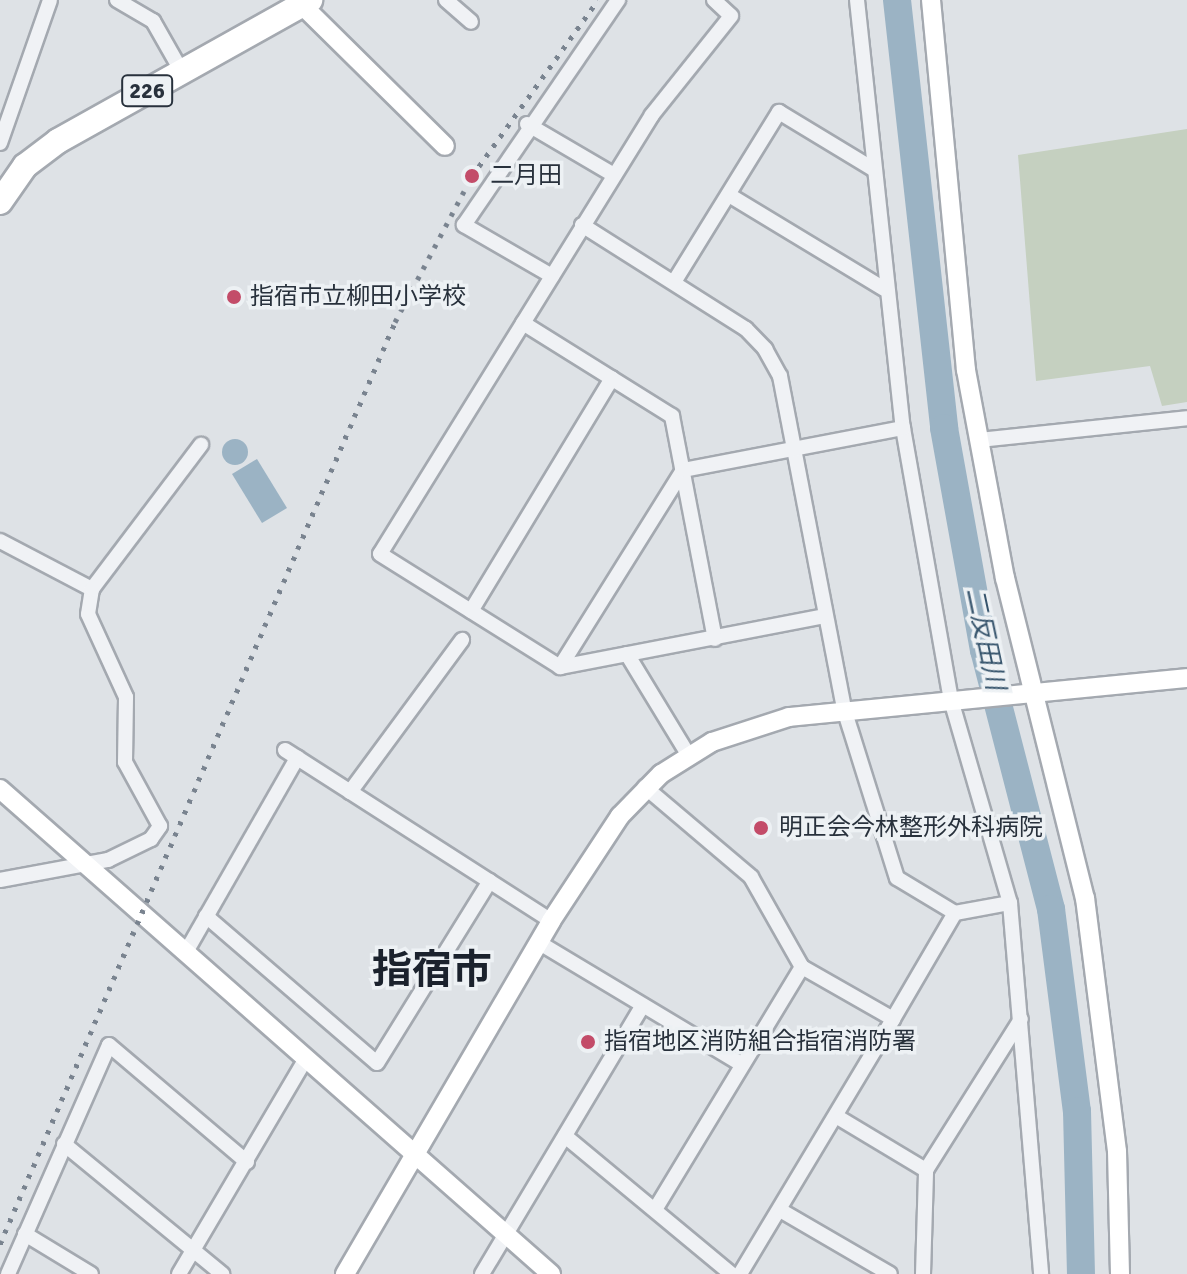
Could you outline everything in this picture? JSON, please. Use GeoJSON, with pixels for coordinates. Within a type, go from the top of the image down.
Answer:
{"type":"FeatureCollection","features":[{"type":"Feature","properties":{"kind":"highway","name":"226"},"geometry":{"type":"LineString","coordinates":[[0,197],[58,141],[303,1]]}},
{"type":"Feature","properties":{"kind":"street"},"geometry":{"type":"LineString","coordinates":[[0,143],[50,0]]}},
{"type":"Feature","properties":{"kind":"street"},"geometry":{"type":"LineString","coordinates":[[117,0],[153,21],[182,72]]}},
{"type":"Feature","properties":{"kind":"street"},"geometry":{"type":"LineString","coordinates":[[446,0],[471,22]]}},
{"type":"Feature","properties":{"kind":"street"},"geometry":{"type":"LineString","coordinates":[[552,276],[464,225],[527,124],[618,0]]}},
{"type":"Feature","properties":{"kind":"street"},"geometry":{"type":"LineString","coordinates":[[714,0],[731,16],[614,175],[380,554],[560,667],[825,616]]}},
{"type":"Feature","properties":{"kind":"street"},"geometry":{"type":"LineString","coordinates":[[857,0],[884,289],[903,428],[958,699],[1010,903],[1041,1274]]}},
{"type":"Feature","properties":{"kind":"street"},"geometry":{"type":"LineString","coordinates":[[931,0],[966,370],[1036,693],[1085,898],[1117,1151],[1120,1274]]}},
{"type":"Feature","properties":{"kind":"street"},"geometry":{"type":"LineString","coordinates":[[303,1],[445,146]]}},
{"type":"Feature","properties":{"kind":"street"},"geometry":{"type":"LineString","coordinates":[[674,282],[779,112],[873,169]]}},
{"type":"Feature","properties":{"kind":"street"},"geometry":{"type":"LineString","coordinates":[[527,124],[614,175]]}},
{"type":"Feature","properties":{"kind":"street"},"geometry":{"type":"LineString","coordinates":[[729,195],[884,289]]}},
{"type":"Feature","properties":{"kind":"street"},"geometry":{"type":"LineString","coordinates":[[582,225],[674,282],[765,349],[780,376],[844,709],[897,878],[955,913],[1010,903]]}},
{"type":"Feature","properties":{"kind":"street"},"geometry":{"type":"LineString","coordinates":[[523,323],[672,416],[715,639]]}},
{"type":"Feature","properties":{"kind":"street"},"geometry":{"type":"LineString","coordinates":[[471,611],[612,378]]}},
{"type":"Feature","properties":{"kind":"street"},"geometry":{"type":"LineString","coordinates":[[979,440],[1187,418]]}},
{"type":"Feature","properties":{"kind":"street"},"geometry":{"type":"LineString","coordinates":[[560,667],[683,470],[903,428]]}},
{"type":"Feature","properties":{"kind":"street"},"geometry":{"type":"LineString","coordinates":[[0,880],[86,863],[151,839],[160,826],[125,762],[126,697],[92,636],[92,589],[201,445]]}},
{"type":"Feature","properties":{"kind":"street"},"geometry":{"type":"LineString","coordinates":[[0,541],[92,589]]}},
{"type":"Feature","properties":{"kind":"street"},"geometry":{"type":"LineString","coordinates":[[350,792],[462,640]]}},
{"type":"Feature","properties":{"kind":"street"},"geometry":{"type":"LineString","coordinates":[[627,654],[689,756]]}},
{"type":"Feature","properties":{"kind":"street"},"geometry":{"type":"LineString","coordinates":[[345,1274],[538,942],[645,787],[689,756],[751,727],[844,709],[1187,678]]}},
{"type":"Feature","properties":{"kind":"street"},"geometry":{"type":"LineString","coordinates":[[186,952],[291,754],[551,921]]}},
{"type":"Feature","properties":{"kind":"street"},"geometry":{"type":"LineString","coordinates":[[645,787],[751,877],[802,967],[893,1019]]}},
{"type":"Feature","properties":{"kind":"street"},"geometry":{"type":"LineString","coordinates":[[0,789],[551,1274]]}},
{"type":"Feature","properties":{"kind":"street"},"geometry":{"type":"LineString","coordinates":[[206,916],[377,1063],[490,881]]}},
{"type":"Feature","properties":{"kind":"street"},"geometry":{"type":"LineString","coordinates":[[740,1274],[955,913]]}},
{"type":"Feature","properties":{"kind":"street"},"geometry":{"type":"LineString","coordinates":[[538,942],[741,1064]]}},
{"type":"Feature","properties":{"kind":"street"},"geometry":{"type":"LineString","coordinates":[[656,1208],[802,967]]}},
{"type":"Feature","properties":{"kind":"street"},"geometry":{"type":"LineString","coordinates":[[482,1274],[643,1005]]}},
{"type":"Feature","properties":{"kind":"street"},"geometry":{"type":"LineString","coordinates":[[923,1274],[926,1170],[1021,1019]]}},
{"type":"Feature","properties":{"kind":"street"},"geometry":{"type":"LineString","coordinates":[[8,1274],[109,1045],[247,1162]]}},
{"type":"Feature","properties":{"kind":"street"},"geometry":{"type":"LineString","coordinates":[[179,1274],[306,1058]]}},
{"type":"Feature","properties":{"kind":"street"},"geometry":{"type":"LineString","coordinates":[[836,1116],[926,1170]]}},
{"type":"Feature","properties":{"kind":"street"},"geometry":{"type":"LineString","coordinates":[[565,1136],[656,1208],[731,1274]]}},
{"type":"Feature","properties":{"kind":"street"},"geometry":{"type":"LineString","coordinates":[[64,1144],[191,1256],[222,1274]]}},
{"type":"Feature","properties":{"kind":"street"},"geometry":{"type":"LineString","coordinates":[[780,1210],[890,1274]]}},
{"type":"Feature","properties":{"kind":"street"},"geometry":{"type":"LineString","coordinates":[[25,1234],[91,1274]]}},
{"type":"Feature","properties":{"kind":"green space"},"geometry":{"type":"Polygon","coordinates":[[[1187,129],[1187,402],[1162,406],[1150,366],[1036,381],[1018,155],[1187,129]]]}},
{"type":"Feature","properties":{"kind":"water"},"geometry":{"type":"Polygon","coordinates":[[[235,439],[244,443],[248,452],[244,461],[235,465],[226,461],[222,452],[226,443],[235,439]]]}},
{"type":"Feature","properties":{"kind":"water"},"geometry":{"type":"Polygon","coordinates":[[[257,459],[287,508],[262,523],[232,474],[257,459]]]}},
{"type":"Feature","properties":{"kind":"waterway","name":"二反田川"},"geometry":{"type":"LineString","coordinates":[[897,0],[944,428],[984,650],[1051,909],[1077,1111],[1081,1274]]}},
{"type":"Feature","properties":{"kind":"railway"},"geometry":{"type":"LineString","coordinates":[[0,1244],[395,322],[472,176],[598,0]]}},
{"type":"Feature","properties":{"kind":"place","name":"二月田"},"geometry":{"type":"Point","coordinates":[472,176]}},
{"type":"Feature","properties":{"kind":"place","name":"指宿市立柳田小学校"},"geometry":{"type":"Point","coordinates":[234,297]}},
{"type":"Feature","properties":{"kind":"place","name":"明正会今林整形外科病院"},"geometry":{"type":"Point","coordinates":[761,828]}},
{"type":"Feature","properties":{"kind":"place","name":"指宿地区消防組合指宿消防署"},"geometry":{"type":"Point","coordinates":[588,1042]}},
{"type":"Feature","properties":{"kind":"district","name":"指宿市"},"geometry":{"type":"Point","coordinates":[432,970]}}]}
